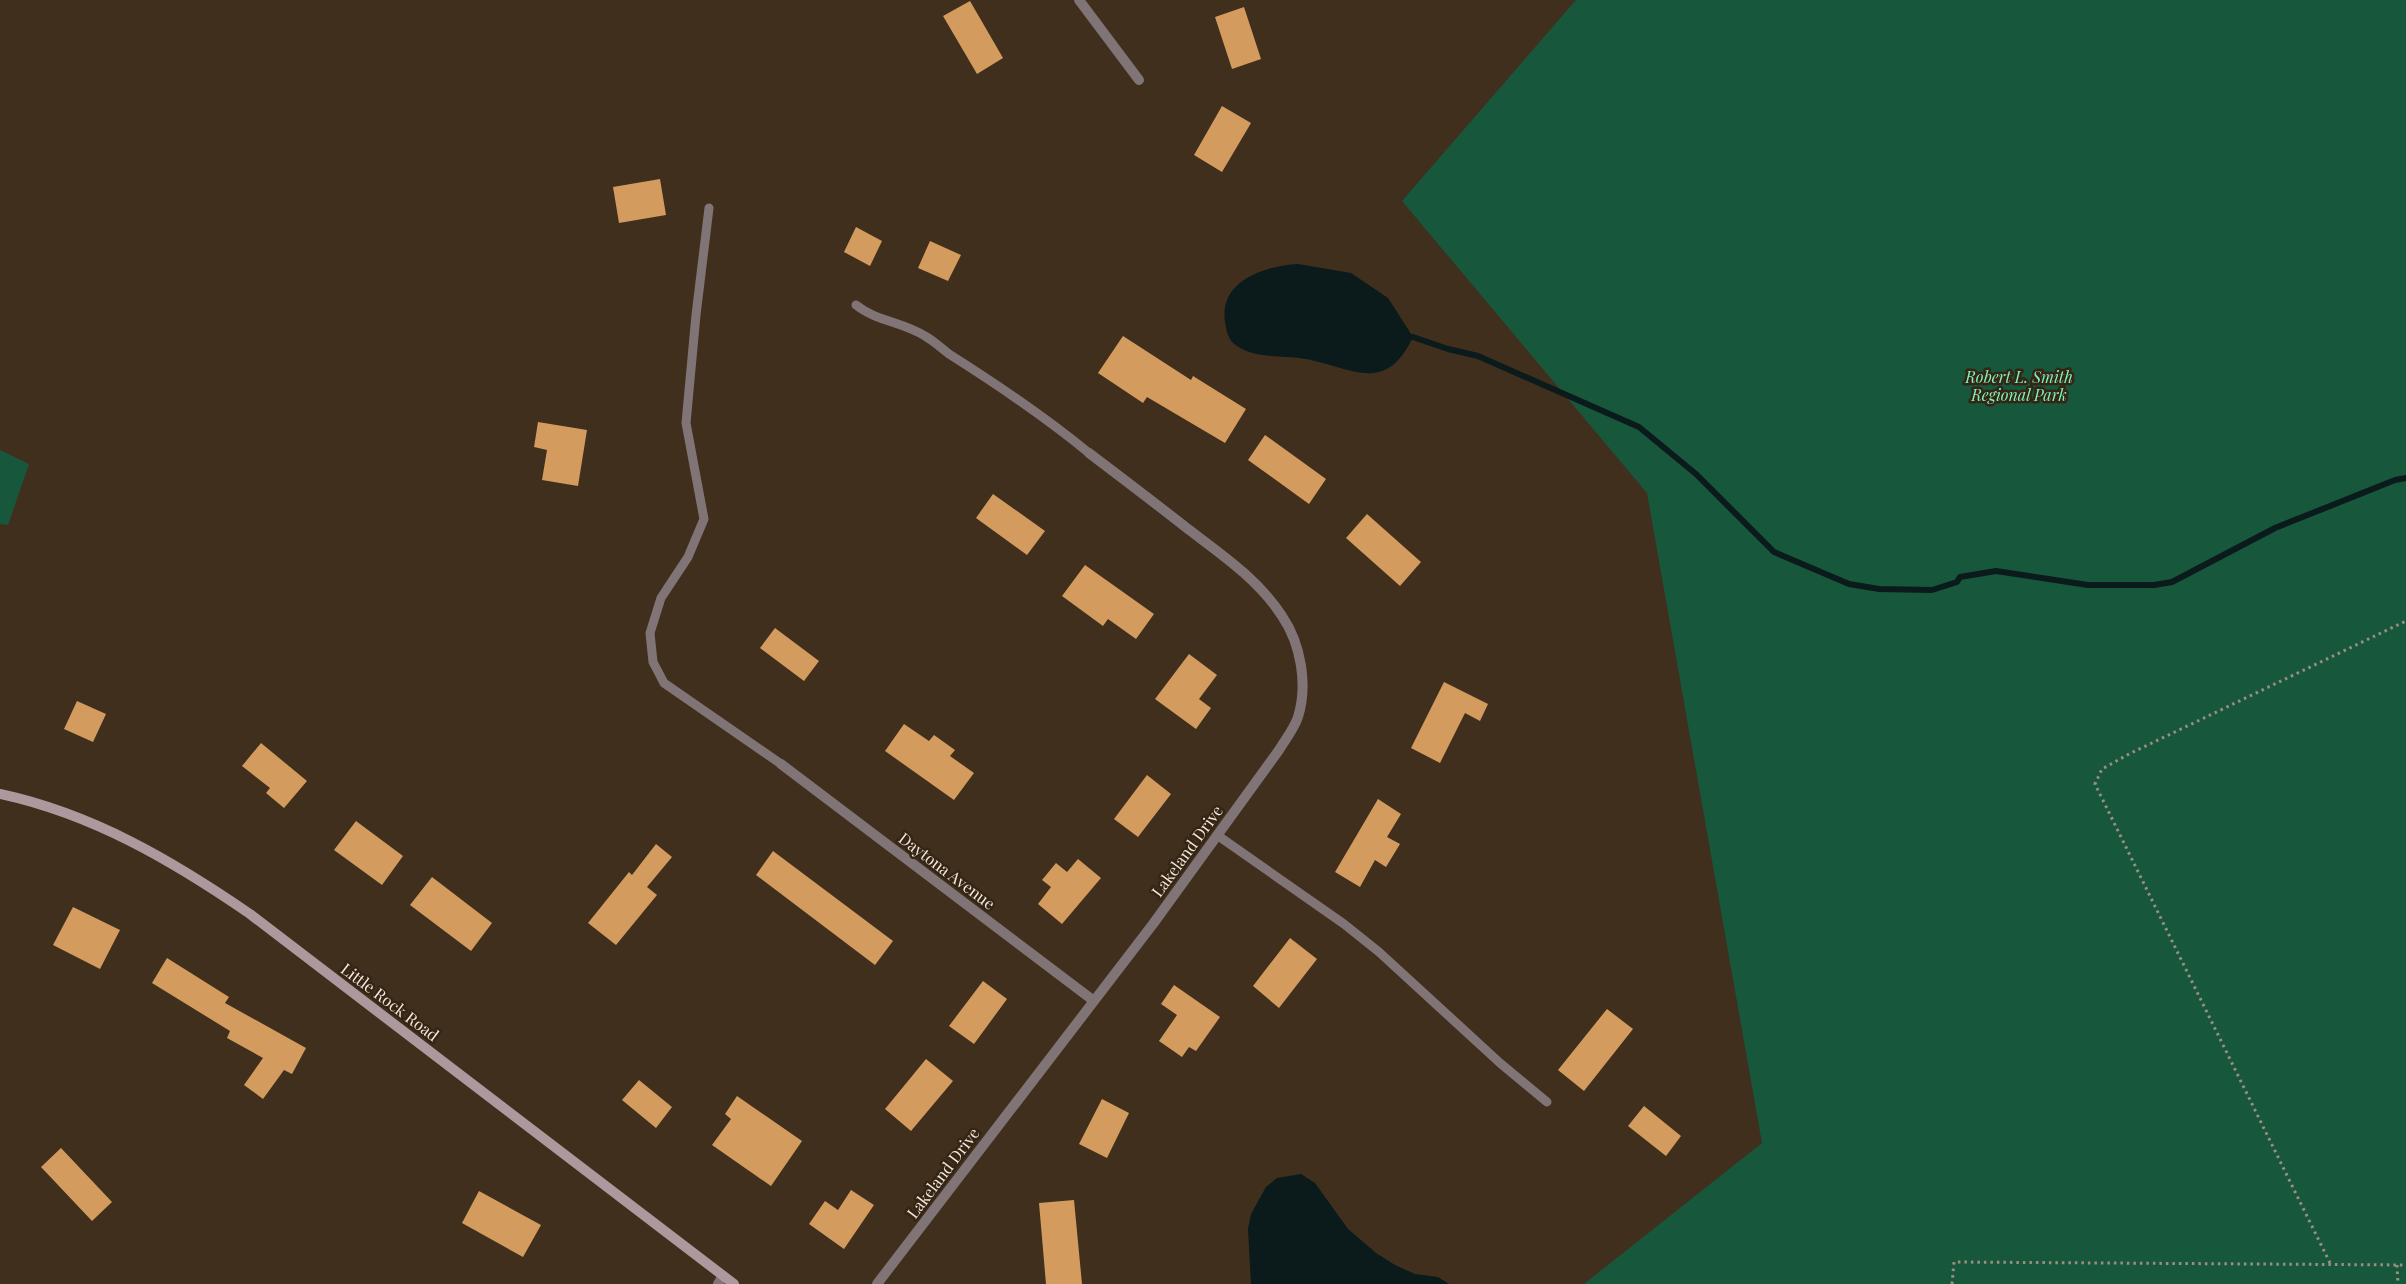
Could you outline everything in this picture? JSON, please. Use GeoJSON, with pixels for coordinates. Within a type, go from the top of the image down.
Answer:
{"type":"FeatureCollection","features":[{"type":"Feature","properties":{"kind":"main road","name":"Little Rock Road"},"geometry":{"type":"LineString","coordinates":[[0,794],[55,809],[106,828],[153,851],[195,876],[250,914],[720,1280],[734,1284]]}},
{"type":"Feature","properties":{"kind":"street"},"geometry":{"type":"LineString","coordinates":[[1079,0],[1139,80]]}},
{"type":"Feature","properties":{"kind":"street","name":"Lakeland Drive"},"geometry":{"type":"LineString","coordinates":[[877,1284],[1094,1001],[1218,835],[1279,750],[1297,720],[1302,685],[1294,640],[1282,616],[1257,585],[1210,545],[1088,453]]}},
{"type":"Feature","properties":{"kind":"street","name":"Daytona Avenue"},"geometry":{"type":"LineString","coordinates":[[781,764],[1094,1001]]}},
{"type":"Feature","properties":{"kind":"lane"},"geometry":{"type":"LineString","coordinates":[[709,208],[696,315],[686,423],[704,520],[688,557],[661,598],[650,633],[653,662],[664,683],[781,764]]}},
{"type":"Feature","properties":{"kind":"lane"},"geometry":{"type":"LineString","coordinates":[[856,305],[880,318],[903,324],[926,336],[939,347],[1014,395],[1088,453]]}},
{"type":"Feature","properties":{"kind":"lane"},"geometry":{"type":"LineString","coordinates":[[1218,835],[1344,924],[1379,952],[1500,1063],[1547,1102]]}},
{"type":"Feature","properties":{"kind":"path"},"geometry":{"type":"LineString","coordinates":[[2330,1263],[2095,784],[2102,769],[2128,754],[2406,621]]}},
{"type":"Feature","properties":{"kind":"path"},"geometry":{"type":"LineString","coordinates":[[1952,1284],[1954,1262],[2406,1265]]}},
{"type":"Feature","properties":{"kind":"path"},"geometry":{"type":"LineString","coordinates":[[2397,1265],[2398,1284]]}},
{"type":"Feature","properties":{"kind":"green space","name":"Robert L. Smith Regional Park"},"geometry":{"type":"Polygon","coordinates":[[[1576,0],[2406,0],[2406,1284],[1584,1284],[1762,1143],[1647,493],[1402,201],[1576,0]]]}},
{"type":"Feature","properties":{"kind":"green space"},"geometry":{"type":"Polygon","coordinates":[[[0,450],[29,464],[8,525],[0,524],[0,450]]]}},
{"type":"Feature","properties":{"kind":"shaded area"},"geometry":{"type":"Polygon","coordinates":[[[1298,264],[1351,273],[1388,298],[1413,337],[1402,356],[1390,367],[1377,372],[1363,373],[1316,361],[1256,354],[1248,352],[1233,343],[1226,328],[1225,308],[1229,296],[1237,286],[1259,272],[1285,265],[1298,264]]]}},
{"type":"Feature","properties":{"kind":"shaded area"},"geometry":{"type":"Polygon","coordinates":[[[1301,1174],[1315,1183],[1348,1229],[1376,1253],[1395,1265],[1415,1274],[1438,1277],[1449,1284],[1251,1284],[1248,1229],[1251,1214],[1266,1187],[1277,1178],[1301,1174]]]}},
{"type":"Feature","properties":{"kind":"building"},"geometry":{"type":"Polygon","coordinates":[[[970,1],[1003,58],[977,74],[943,16],[970,1]]]}},
{"type":"Feature","properties":{"kind":"building"},"geometry":{"type":"Polygon","coordinates":[[[1244,7],[1261,59],[1232,69],[1215,17],[1244,7]]]}},
{"type":"Feature","properties":{"kind":"building"},"geometry":{"type":"Polygon","coordinates":[[[1222,106],[1251,123],[1222,172],[1194,155],[1222,106]]]}},
{"type":"Feature","properties":{"kind":"building"},"geometry":{"type":"Polygon","coordinates":[[[660,179],[666,215],[619,223],[613,187],[660,179]]]}},
{"type":"Feature","properties":{"kind":"building"},"geometry":{"type":"Polygon","coordinates":[[[856,227],[882,241],[870,266],[844,252],[856,227]]]}},
{"type":"Feature","properties":{"kind":"building"},"geometry":{"type":"Polygon","coordinates":[[[930,241],[961,255],[948,281],[918,268],[930,241]]]}},
{"type":"Feature","properties":{"kind":"building"},"geometry":{"type":"Polygon","coordinates":[[[1123,336],[1191,380],[1193,376],[1246,409],[1225,443],[1147,397],[1143,403],[1098,373],[1123,336]]]}},
{"type":"Feature","properties":{"kind":"building"},"geometry":{"type":"Polygon","coordinates":[[[538,422],[587,430],[578,486],[542,480],[547,450],[534,447],[538,422]]]}},
{"type":"Feature","properties":{"kind":"building"},"geometry":{"type":"Polygon","coordinates":[[[1265,435],[1326,479],[1309,504],[1248,460],[1265,435]]]}},
{"type":"Feature","properties":{"kind":"building"},"geometry":{"type":"Polygon","coordinates":[[[993,494],[1045,531],[1027,555],[976,518],[993,494]]]}},
{"type":"Feature","properties":{"kind":"building"},"geometry":{"type":"Polygon","coordinates":[[[1367,514],[1421,562],[1400,586],[1346,538],[1367,514]]]}},
{"type":"Feature","properties":{"kind":"building"},"geometry":{"type":"Polygon","coordinates":[[[1085,565],[1154,614],[1136,639],[1108,619],[1103,626],[1062,596],[1085,565]]]}},
{"type":"Feature","properties":{"kind":"building"},"geometry":{"type":"Polygon","coordinates":[[[775,628],[819,661],[804,681],[760,648],[775,628]]]}},
{"type":"Feature","properties":{"kind":"building"},"geometry":{"type":"Polygon","coordinates":[[[1189,654],[1217,675],[1199,699],[1211,708],[1196,729],[1155,699],[1189,654]]]}},
{"type":"Feature","properties":{"kind":"building"},"geometry":{"type":"Polygon","coordinates":[[[1444,682],[1488,704],[1480,721],[1465,713],[1440,763],[1411,748],[1444,682]]]}},
{"type":"Feature","properties":{"kind":"building"},"geometry":{"type":"Polygon","coordinates":[[[77,701],[106,714],[93,742],[64,729],[77,701]]]}},
{"type":"Feature","properties":{"kind":"building"},"geometry":{"type":"Polygon","coordinates":[[[904,724],[929,741],[934,735],[955,750],[950,756],[974,773],[954,800],[885,751],[904,724]]]}},
{"type":"Feature","properties":{"kind":"building"},"geometry":{"type":"Polygon","coordinates":[[[261,743],[307,781],[284,808],[266,793],[270,788],[242,766],[261,743]]]}},
{"type":"Feature","properties":{"kind":"building"},"geometry":{"type":"Polygon","coordinates":[[[1147,775],[1171,794],[1138,837],[1114,819],[1147,775]]]}},
{"type":"Feature","properties":{"kind":"building"},"geometry":{"type":"Polygon","coordinates":[[[1378,799],[1401,814],[1387,837],[1400,844],[1386,867],[1375,860],[1360,887],[1335,872],[1378,799]]]}},
{"type":"Feature","properties":{"kind":"building"},"geometry":{"type":"Polygon","coordinates":[[[356,821],[403,856],[382,885],[334,850],[356,821]]]}},
{"type":"Feature","properties":{"kind":"building"},"geometry":{"type":"Polygon","coordinates":[[[656,844],[672,857],[647,887],[657,895],[616,945],[588,923],[629,872],[632,875],[656,844]]]}},
{"type":"Feature","properties":{"kind":"building"},"geometry":{"type":"Polygon","coordinates":[[[773,851],[893,941],[875,965],[756,875],[773,851]]]}},
{"type":"Feature","properties":{"kind":"building"},"geometry":{"type":"Polygon","coordinates":[[[1078,859],[1101,878],[1062,924],[1038,904],[1051,887],[1042,880],[1056,863],[1067,872],[1078,859]]]}},
{"type":"Feature","properties":{"kind":"building"},"geometry":{"type":"Polygon","coordinates":[[[432,877],[492,923],[471,951],[410,905],[432,877]]]}},
{"type":"Feature","properties":{"kind":"building"},"geometry":{"type":"Polygon","coordinates":[[[73,907],[120,930],[100,969],[53,945],[73,907]]]}},
{"type":"Feature","properties":{"kind":"building"},"geometry":{"type":"Polygon","coordinates":[[[1290,938],[1317,959],[1279,1008],[1253,986],[1290,938]]]}},
{"type":"Feature","properties":{"kind":"building"},"geometry":{"type":"Polygon","coordinates":[[[167,958],[229,997],[225,1003],[306,1048],[292,1074],[284,1070],[263,1099],[244,1085],[263,1058],[227,1038],[230,1031],[152,983],[167,958]]]}},
{"type":"Feature","properties":{"kind":"building"},"geometry":{"type":"Polygon","coordinates":[[[983,981],[1007,999],[974,1044],[949,1026],[983,981]]]}},
{"type":"Feature","properties":{"kind":"building"},"geometry":{"type":"Polygon","coordinates":[[[1174,985],[1220,1017],[1196,1051],[1189,1047],[1182,1057],[1159,1041],[1177,1015],[1161,1004],[1174,985]]]}},
{"type":"Feature","properties":{"kind":"building"},"geometry":{"type":"Polygon","coordinates":[[[1607,1009],[1633,1029],[1584,1091],[1558,1070],[1607,1009]]]}},
{"type":"Feature","properties":{"kind":"building"},"geometry":{"type":"Polygon","coordinates":[[[926,1059],[953,1081],[911,1131],[885,1109],[926,1059]]]}},
{"type":"Feature","properties":{"kind":"building"},"geometry":{"type":"Polygon","coordinates":[[[639,1080],[672,1107],[656,1128],[622,1100],[639,1080]]]}},
{"type":"Feature","properties":{"kind":"building"},"geometry":{"type":"Polygon","coordinates":[[[737,1096],[802,1141],[771,1186],[712,1145],[731,1119],[725,1114],[737,1096]]]}},
{"type":"Feature","properties":{"kind":"building"},"geometry":{"type":"Polygon","coordinates":[[[1102,1099],[1129,1113],[1107,1158],[1079,1144],[1102,1099]]]}},
{"type":"Feature","properties":{"kind":"building"},"geometry":{"type":"Polygon","coordinates":[[[1644,1106],[1681,1136],[1666,1156],[1628,1126],[1644,1106]]]}},
{"type":"Feature","properties":{"kind":"building"},"geometry":{"type":"Polygon","coordinates":[[[61,1148],[112,1202],[92,1221],[41,1167],[61,1148]]]}},
{"type":"Feature","properties":{"kind":"building"},"geometry":{"type":"Polygon","coordinates":[[[851,1190],[874,1205],[844,1249],[809,1224],[825,1201],[838,1210],[851,1190]]]}},
{"type":"Feature","properties":{"kind":"building"},"geometry":{"type":"Polygon","coordinates":[[[479,1191],[541,1225],[523,1257],[462,1223],[479,1191]]]}},
{"type":"Feature","properties":{"kind":"building"},"geometry":{"type":"Polygon","coordinates":[[[1074,1200],[1082,1284],[1046,1284],[1039,1203],[1074,1200]]]}},
{"type":"Feature","properties":{"kind":"waterway"},"geometry":{"type":"LineString","coordinates":[[1413,337],[1448,349],[1478,356],[1639,427],[1696,474],[1774,552],[1849,584],[1879,589],[1932,590],[1957,582],[1960,577],[1996,571],[2088,585],[2154,585],[2172,582],[2275,528],[2395,480],[2406,478]]}}]}
